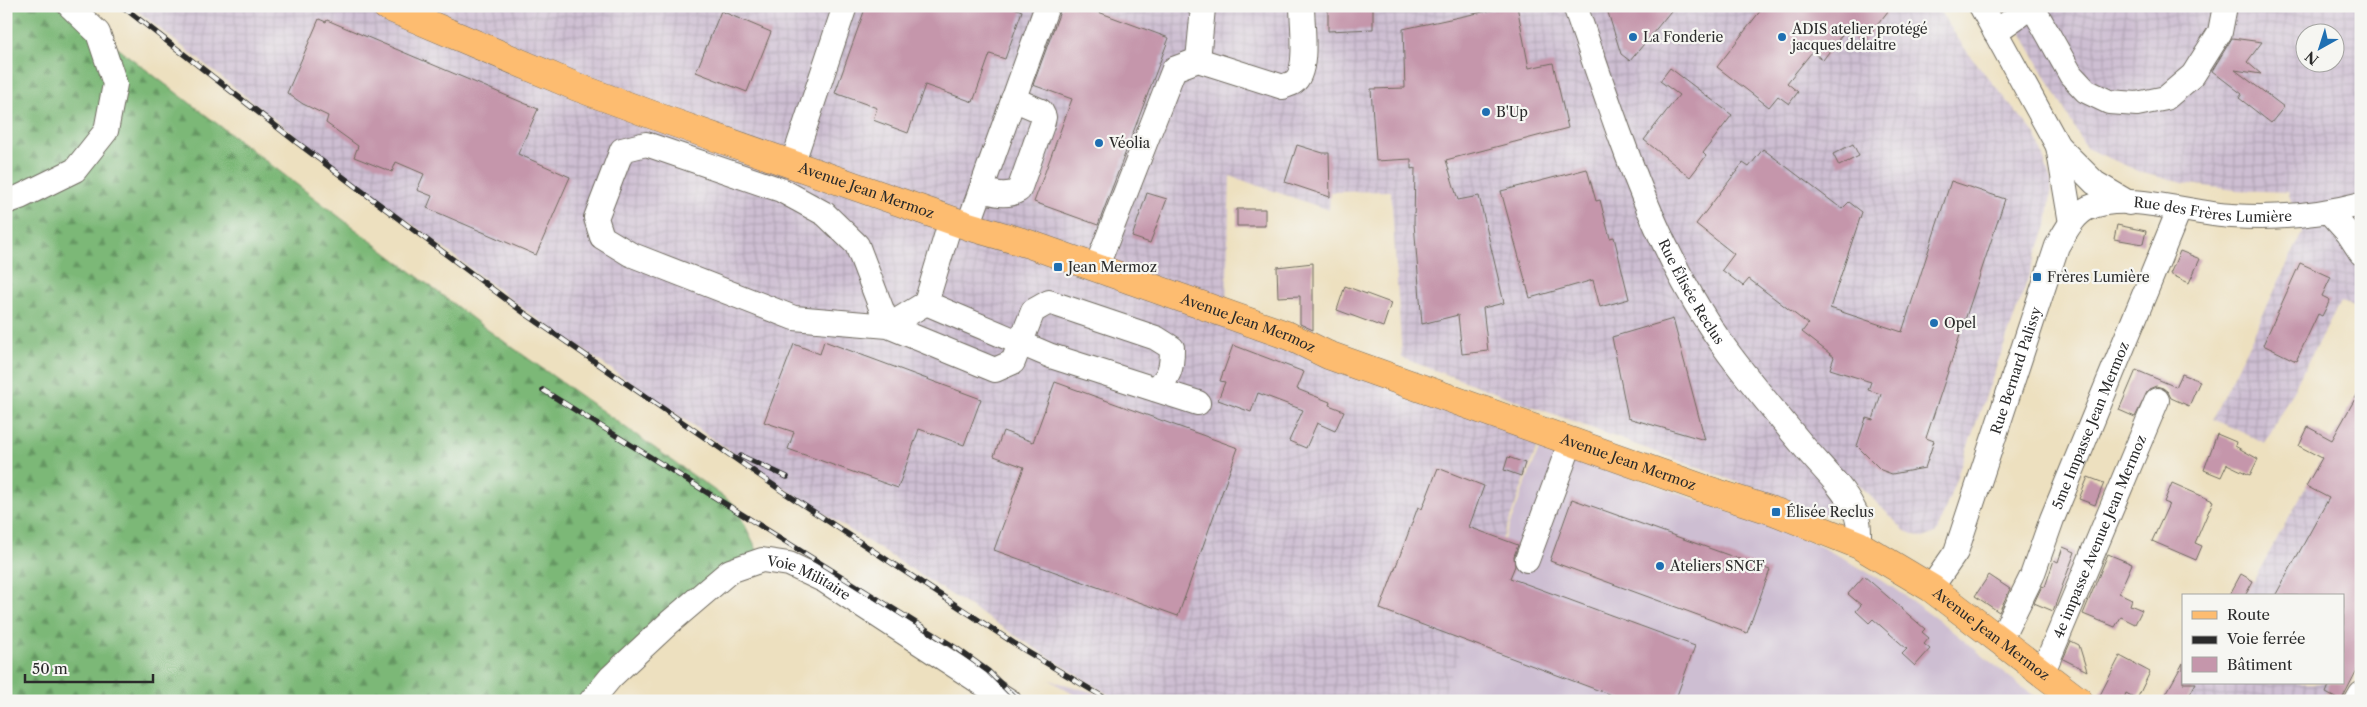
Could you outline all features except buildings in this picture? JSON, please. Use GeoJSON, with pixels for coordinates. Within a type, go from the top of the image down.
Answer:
{"type":"FeatureCollection","features":[{"type":"Feature","properties":{"kind":"main road","name":"Avenue Jean Mermoz"},"geometry":{"type":"LineString","coordinates":[[386,6],[577,87],[792,165],[959,223],[1029,244],[1289,336],[1328,355],[1702,488],[1776,512],[1859,545],[1931,588],[1970,616],[2078,701]]}},
{"type":"Feature","properties":{"kind":"street"},"geometry":{"type":"LineString","coordinates":[[6,202],[74,170],[106,131],[115,84],[98,33],[70,6]]}},
{"type":"Feature","properties":{"kind":"street"},"geometry":{"type":"LineString","coordinates":[[792,165],[845,6]]}},
{"type":"Feature","properties":{"kind":"street"},"geometry":{"type":"LineString","coordinates":[[888,326],[926,303],[959,223],[981,190],[1047,6]]}},
{"type":"Feature","properties":{"kind":"street"},"geometry":{"type":"LineString","coordinates":[[1096,268],[1174,69],[1198,60],[1283,87],[1295,82],[1302,71],[1304,61],[1302,6]]}},
{"type":"Feature","properties":{"kind":"street","name":"Rue Élisée Reclus"},"geometry":{"type":"LineString","coordinates":[[1574,6],[1646,206],[1696,303],[1728,352],[1764,400],[1842,492],[1854,509],[1860,527],[1859,545]]}},
{"type":"Feature","properties":{"kind":"street"},"geometry":{"type":"LineString","coordinates":[[1981,6],[2058,146],[2095,183],[2129,202]]}},
{"type":"Feature","properties":{"kind":"street"},"geometry":{"type":"LineString","coordinates":[[1996,32],[2032,6],[2071,75],[2086,91],[2109,102],[2137,104],[2166,98],[2193,75],[2220,32],[2225,6]]}},
{"type":"Feature","properties":{"kind":"street"},"geometry":{"type":"LineString","coordinates":[[1198,60],[1202,7]]}},
{"type":"Feature","properties":{"kind":"street"},"geometry":{"type":"LineString","coordinates":[[981,190],[1005,196],[1019,190],[1042,125],[1044,117],[1041,111],[1013,99]]}},
{"type":"Feature","properties":{"kind":"street"},"geometry":{"type":"LineString","coordinates":[[888,326],[857,245],[826,214],[781,190],[646,144],[622,150],[596,218],[602,238],[630,254],[794,318],[888,326],[995,370],[1013,362],[1032,310],[1049,302],[1156,338],[1172,348],[1172,367],[1166,380],[1155,389]]}},
{"type":"Feature","properties":{"kind":"street"},"geometry":{"type":"LineString","coordinates":[[2058,146],[2071,223]]}},
{"type":"Feature","properties":{"kind":"street","name":"Rue des Frères Lumière"},"geometry":{"type":"LineString","coordinates":[[2071,223],[2087,208],[2108,202],[2152,203],[2179,210],[2232,216],[2287,216],[2329,212],[2361,204]]}},
{"type":"Feature","properties":{"kind":"street","name":"5me Impasse Jean Mermoz"},"geometry":{"type":"LineString","coordinates":[[2000,641],[2032,576],[2055,510],[2179,210]]}},
{"type":"Feature","properties":{"kind":"street"},"geometry":{"type":"LineString","coordinates":[[2329,212],[2348,233],[2361,253]]}},
{"type":"Feature","properties":{"kind":"street","name":"Rue Bernard Palissy"},"geometry":{"type":"LineString","coordinates":[[1931,588],[1956,552],[2058,246],[2071,223]]}},
{"type":"Feature","properties":{"kind":"street"},"geometry":{"type":"LineString","coordinates":[[926,303],[1051,356],[1198,403]]}},
{"type":"Feature","properties":{"kind":"street","name":"4e impasse Avenue Jean Mermoz"},"geometry":{"type":"LineString","coordinates":[[2042,674],[2157,400]]}},
{"type":"Feature","properties":{"kind":"street"},"geometry":{"type":"LineString","coordinates":[[1527,560],[1570,441]]}},
{"type":"Feature","properties":{"kind":"street","name":"Voie Militaire"},"geometry":{"type":"LineString","coordinates":[[592,701],[611,677],[670,622],[730,571],[762,560],[789,564],[825,581],[1000,695]]}},
{"type":"Feature","properties":{"kind":"street"},"geometry":{"type":"LineString","coordinates":[[2357,701],[2361,694]]}},
{"type":"Feature","properties":{"kind":"shaded area"},"geometry":{"type":"Polygon","coordinates":[[[131,6],[1936,6],[1970,56],[2036,135],[2052,184],[2047,226],[1937,532],[1923,538],[1905,531],[1850,476],[1825,515],[1402,358],[1391,191],[1330,192],[1329,210],[1230,176],[1226,313],[1544,428],[1442,701],[1118,701],[784,488],[525,310],[297,137],[131,6]]]}},
{"type":"Feature","properties":{"kind":"shaded area"},"geometry":{"type":"Polygon","coordinates":[[[2006,6],[2361,6],[2361,310],[2340,302],[2265,443],[2213,419],[2302,233],[2288,192],[2235,190],[2182,183],[2143,173],[2086,148],[2006,6]]]}},
{"type":"Feature","properties":{"kind":"shaded area"},"geometry":{"type":"Polygon","coordinates":[[[2361,388],[2361,621],[2344,655],[2344,594],[2246,594],[2361,388]]]}},
{"type":"Feature","properties":{"kind":"shaded area"},"geometry":{"type":"Polygon","coordinates":[[[1541,444],[1803,538],[1845,559],[1897,590],[1942,623],[2027,691],[2043,701],[1441,701],[1541,444]]]}},
{"type":"Feature","properties":{"kind":"shaded area"},"geometry":{"type":"Polygon","coordinates":[[[1050,680],[1123,701],[1084,701],[1050,680]]]}},
{"type":"Feature","properties":{"kind":"shaded area"},"geometry":{"type":"Polygon","coordinates":[[[2196,684],[2330,684],[2322,701],[2187,701],[2196,684]]]}},
{"type":"Feature","properties":{"kind":"green space"},"geometry":{"type":"Polygon","coordinates":[[[6,6],[70,6],[98,33],[485,328],[735,505],[762,560],[730,571],[591,701],[6,701],[6,6]]]}},
{"type":"Feature","properties":{"kind":"railway"},"geometry":{"type":"LineString","coordinates":[[122,6],[295,141],[523,312],[782,491],[1026,651],[1110,701]]}},
{"type":"Feature","properties":{"kind":"railway"},"geometry":{"type":"LineString","coordinates":[[543,390],[956,648],[988,671],[1018,701]]}},
{"type":"Feature","properties":{"kind":"railway"},"geometry":{"type":"LineString","coordinates":[[741,456],[787,477]]}},
{"type":"Feature","properties":{"kind":"place","name":"La Fonderie"},"geometry":{"type":"Point","coordinates":[1633,37]}},
{"type":"Feature","properties":{"kind":"place","name":"ADIS atelier protégé jacques delaitre"},"geometry":{"type":"Point","coordinates":[1782,37]}},
{"type":"Feature","properties":{"kind":"place","name":"B'Up"},"geometry":{"type":"Point","coordinates":[1486,112]}},
{"type":"Feature","properties":{"kind":"place","name":"Véolia"},"geometry":{"type":"Point","coordinates":[1099,143]}},
{"type":"Feature","properties":{"kind":"place","name":"Jean Mermoz"},"geometry":{"type":"Point","coordinates":[1058,267]}},
{"type":"Feature","properties":{"kind":"place","name":"Frères Lumière"},"geometry":{"type":"Point","coordinates":[2037,277]}},
{"type":"Feature","properties":{"kind":"place","name":"Opel"},"geometry":{"type":"Point","coordinates":[1934,323]}},
{"type":"Feature","properties":{"kind":"place","name":"Élisée Reclus"},"geometry":{"type":"Point","coordinates":[1776,512]}},
{"type":"Feature","properties":{"kind":"place","name":"Ateliers SNCF"},"geometry":{"type":"Point","coordinates":[1660,566]}}]}
